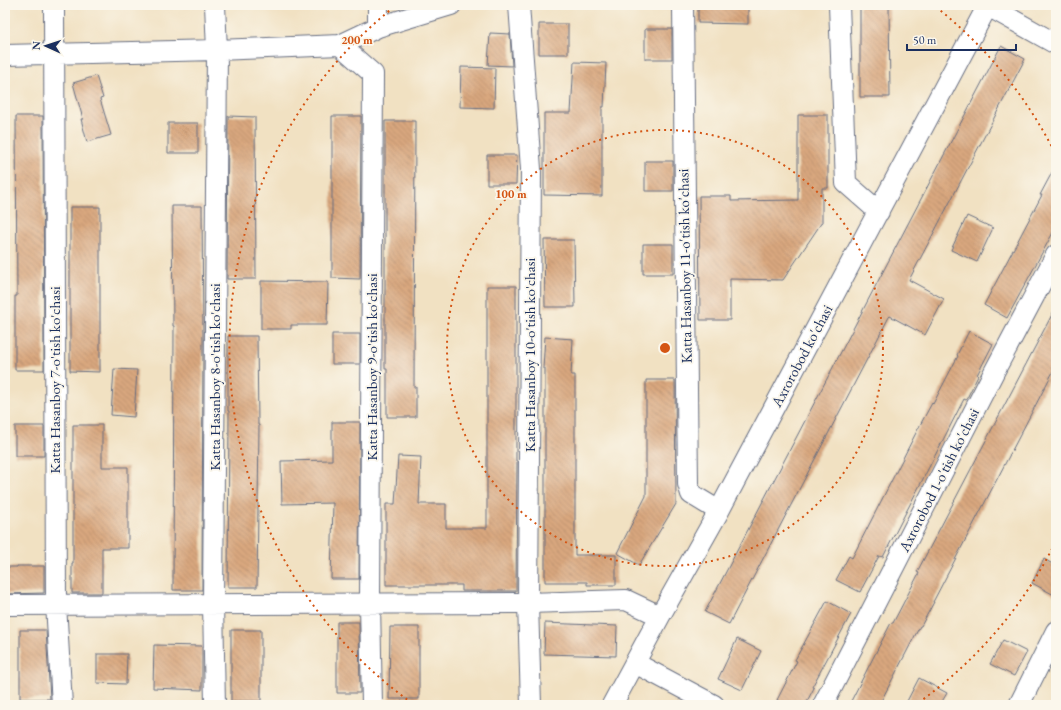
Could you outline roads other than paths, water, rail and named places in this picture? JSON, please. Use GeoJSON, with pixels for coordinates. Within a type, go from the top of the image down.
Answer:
{"type":"FeatureCollection","features":[{"type":"Feature","properties":{"kind":"street","name":"Katta Hasanboy 7-o'tish ko'chasi"},"geometry":{"type":"LineString","coordinates":[[54,5],[56,604],[62,705]]}},
{"type":"Feature","properties":{"kind":"street","name":"Katta Hasanboy 8-o'tish ko'chasi"},"geometry":{"type":"LineString","coordinates":[[215,5],[217,50],[213,604],[215,705]]}},
{"type":"Feature","properties":{"kind":"street"},"geometry":{"type":"LineString","coordinates":[[378,5],[378,27]]}},
{"type":"Feature","properties":{"kind":"street"},"geometry":{"type":"LineString","coordinates":[[5,55],[217,50],[340,45],[378,27],[451,5]]}},
{"type":"Feature","properties":{"kind":"street","name":"Katta Hasanboy 10-o'tish ko'chasi"},"geometry":{"type":"LineString","coordinates":[[519,5],[531,169],[528,602],[531,705]]}},
{"type":"Feature","properties":{"kind":"street","name":"Katta Hasanboy 11-o'tish ko'chasi"},"geometry":{"type":"LineString","coordinates":[[683,5],[688,484],[691,494],[719,511]]}},
{"type":"Feature","properties":{"kind":"street"},"geometry":{"type":"LineString","coordinates":[[839,5],[846,183],[879,212]]}},
{"type":"Feature","properties":{"kind":"street"},"geometry":{"type":"LineString","coordinates":[[988,5],[1056,44]]}},
{"type":"Feature","properties":{"kind":"street","name":"Axrorobod ko'chasi"},"geometry":{"type":"LineString","coordinates":[[612,705],[719,511],[988,5]]}},
{"type":"Feature","properties":{"kind":"street","name":"Katta Hasanboy 9-o'tish ko'chasi"},"geometry":{"type":"LineString","coordinates":[[340,45],[373,74],[370,603],[372,705]]}},
{"type":"Feature","properties":{"kind":"street","name":"Axrorobod 1-o'tish ko'chasi"},"geometry":{"type":"LineString","coordinates":[[823,705],[990,379],[1056,255]]}},
{"type":"Feature","properties":{"kind":"street"},"geometry":{"type":"LineString","coordinates":[[5,605],[528,602],[626,600],[660,616]]}},
{"type":"Feature","properties":{"kind":"street"},"geometry":{"type":"LineString","coordinates":[[1019,705],[1056,631]]}},
{"type":"Feature","properties":{"kind":"street"},"geometry":{"type":"LineString","coordinates":[[634,663],[714,705]]}}]}
